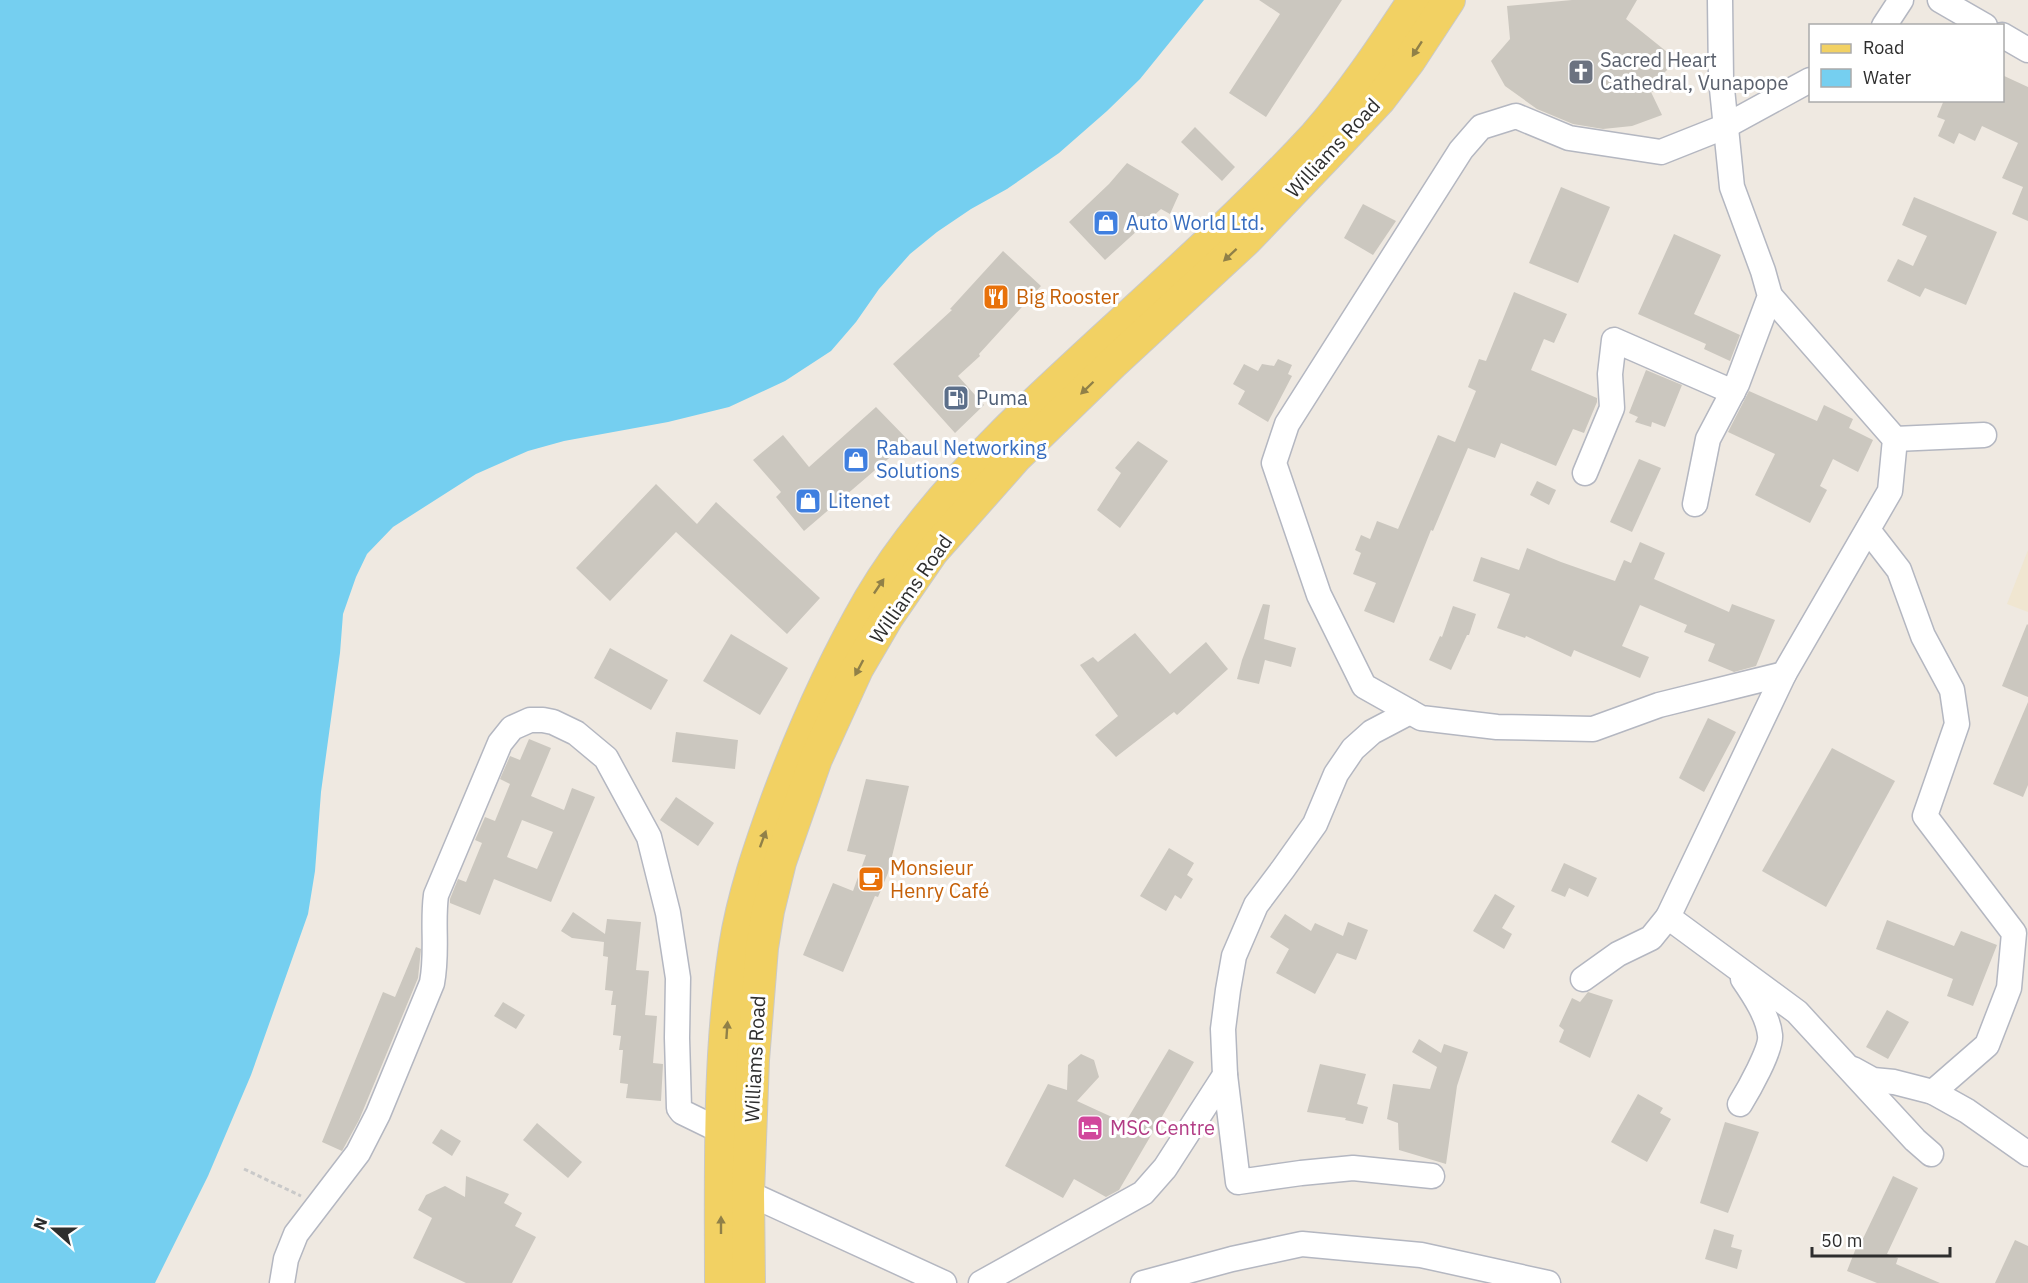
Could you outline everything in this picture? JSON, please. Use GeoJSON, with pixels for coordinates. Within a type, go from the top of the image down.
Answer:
{"type":"FeatureCollection","features":[{"type":"Feature","properties":{"kind":"main road","name":"Williams Road"},"geometry":{"type":"LineString","coordinates":[[721,1283],[720,1131],[735,946],[758,853],[798,742],[836,662],[872,596],[901,552],[935,509],[1003,434],[1229,224],[1316,134],[1379,54],[1414,0]]}},
{"type":"Feature","properties":{"kind":"main road","name":"Williams Road"},"geometry":{"type":"LineString","coordinates":[[749,1283],[748,1193],[753,1060],[762,948],[780,862],[816,759],[857,669],[888,616],[932,552],[1016,457],[1113,363],[1246,240],[1380,99],[1409,61],[1449,0]]}},
{"type":"Feature","properties":{"kind":"street"},"geometry":{"type":"LineString","coordinates":[[1583,978],[1618,954],[1652,938],[1668,917],[1784,674],[1890,491],[1895,439],[1770,296],[1763,271],[1731,187],[1721,79],[1720,0]]}},
{"type":"Feature","properties":{"kind":"street"},"geometry":{"type":"LineString","coordinates":[[1885,24],[1901,0]]}},
{"type":"Feature","properties":{"kind":"street"},"geometry":{"type":"LineString","coordinates":[[1940,0],[1982,24]]}},
{"type":"Feature","properties":{"kind":"street"},"geometry":{"type":"LineString","coordinates":[[2004,37],[2028,50]]}},
{"type":"Feature","properties":{"kind":"street"},"geometry":{"type":"LineString","coordinates":[[1784,674],[1659,705],[1593,729],[1497,727],[1421,718],[1364,686],[1319,596],[1274,464],[1287,424],[1461,150],[1481,128],[1516,116],[1569,138],[1661,152],[1724,127],[1809,81]]}},
{"type":"Feature","properties":{"kind":"street"},"geometry":{"type":"LineString","coordinates":[[1695,504],[1708,439],[1733,392],[1770,296]]}},
{"type":"Feature","properties":{"kind":"street"},"geometry":{"type":"LineString","coordinates":[[1585,473],[1612,408],[1610,374],[1614,340],[1733,392]]}},
{"type":"Feature","properties":{"kind":"street"},"geometry":{"type":"LineString","coordinates":[[1895,439],[1984,435]]}},
{"type":"Feature","properties":{"kind":"street"},"geometry":{"type":"LineString","coordinates":[[1868,530],[1899,570],[1923,636],[1952,690],[1957,724],[1925,816],[2014,933],[2008,987],[1987,1045],[1933,1092]]}},
{"type":"Feature","properties":{"kind":"street"},"geometry":{"type":"LineString","coordinates":[[1410,712],[1372,732],[1353,749],[1335,774],[1315,824],[1256,905],[1234,956],[1223,1029],[1225,1075],[1238,1182],[1353,1168],[1432,1176]]}},
{"type":"Feature","properties":{"kind":"street"},"geometry":{"type":"LineString","coordinates":[[282,1283],[286,1259],[296,1234],[358,1153],[378,1114],[432,982],[436,963],[434,910],[436,895],[500,743],[512,728],[530,720],[553,722],[576,733],[593,745],[606,758],[649,837],[668,914],[678,978],[676,1038],[679,1108],[682,1112],[720,1131]]}},
{"type":"Feature","properties":{"kind":"street"},"geometry":{"type":"LineString","coordinates":[[1668,917],[1797,1012],[1931,1154]]}},
{"type":"Feature","properties":{"kind":"street"},"geometry":{"type":"LineString","coordinates":[[1736,968],[1758,1002],[1771,1036],[1757,1075],[1740,1104]]}},
{"type":"Feature","properties":{"kind":"street"},"geometry":{"type":"LineString","coordinates":[[1845,1065],[1873,1080],[1894,1082],[1933,1092],[1967,1111],[2028,1154]]}},
{"type":"Feature","properties":{"kind":"street"},"geometry":{"type":"LineString","coordinates":[[981,1283],[1143,1193],[1165,1168],[1225,1075]]}},
{"type":"Feature","properties":{"kind":"street"},"geometry":{"type":"LineString","coordinates":[[748,1193],[944,1283]]}},
{"type":"Feature","properties":{"kind":"street"},"geometry":{"type":"LineString","coordinates":[[1143,1283],[1231,1271],[1302,1244],[1421,1255],[1548,1283]]}},
{"type":"Feature","properties":{"kind":"path"},"geometry":{"type":"LineString","coordinates":[[244,1169],[318,1205]]}},
{"type":"Feature","properties":{"kind":"shaded area"},"geometry":{"type":"Polygon","coordinates":[[[2028,550],[2028,612],[2007,604],[2028,550]]]}},
{"type":"Feature","properties":{"kind":"water"},"geometry":{"type":"Polygon","coordinates":[[[0,0],[1204,0],[1140,79],[1059,153],[1007,189],[971,209],[937,232],[910,254],[879,289],[856,322],[831,351],[785,381],[729,407],[668,422],[564,441],[528,451],[476,474],[393,527],[367,554],[343,614],[340,653],[321,792],[315,871],[308,914],[251,1075],[208,1176],[155,1283],[0,1283],[0,0]]]}},
{"type":"Feature","properties":{"kind":"building"},"geometry":{"type":"Polygon","coordinates":[[[1259,0],[1342,0],[1266,117],[1229,93],[1280,14],[1259,0]]]}},
{"type":"Feature","properties":{"kind":"building","name":"Sacred Heart Cathedral, Vunapope"},"geometry":{"type":"Polygon","coordinates":[[[1572,0],[1637,0],[1626,19],[1677,60],[1654,83],[1658,90],[1651,92],[1662,115],[1632,126],[1603,129],[1573,124],[1537,109],[1505,86],[1491,61],[1510,39],[1507,6],[1572,0]]]}},
{"type":"Feature","properties":{"kind":"building"},"geometry":{"type":"Polygon","coordinates":[[[2004,76],[2028,87],[2028,221],[2012,214],[2023,187],[2002,178],[2018,143],[1982,126],[1975,141],[1959,133],[1954,144],[1938,136],[1945,120],[1937,117],[1943,102],[2004,102],[2004,76]]]}},
{"type":"Feature","properties":{"kind":"building"},"geometry":{"type":"Polygon","coordinates":[[[1195,127],[1235,167],[1222,181],[1181,142],[1195,127]]]}},
{"type":"Feature","properties":{"kind":"building"},"geometry":{"type":"Polygon","coordinates":[[[1127,163],[1179,194],[1170,214],[1161,209],[1105,260],[1069,222],[1109,184],[1127,163]]]}},
{"type":"Feature","properties":{"kind":"building"},"geometry":{"type":"Polygon","coordinates":[[[1561,187],[1610,207],[1578,283],[1529,263],[1561,187]]]}},
{"type":"Feature","properties":{"kind":"building"},"geometry":{"type":"Polygon","coordinates":[[[1914,197],[1997,232],[1966,305],[1925,288],[1920,297],[1887,281],[1898,259],[1913,266],[1927,236],[1902,225],[1914,197]]]}},
{"type":"Feature","properties":{"kind":"building"},"geometry":{"type":"Polygon","coordinates":[[[1363,204],[1396,221],[1373,255],[1344,238],[1363,204]]]}},
{"type":"Feature","properties":{"kind":"building"},"geometry":{"type":"Polygon","coordinates":[[[1674,234],[1721,255],[1694,314],[1740,335],[1730,361],[1704,349],[1706,344],[1638,314],[1674,234]]]}},
{"type":"Feature","properties":{"kind":"building"},"geometry":{"type":"Polygon","coordinates":[[[1003,251],[1041,286],[979,354],[980,356],[958,376],[984,405],[955,433],[893,364],[952,310],[950,309],[1003,251]]]}},
{"type":"Feature","properties":{"kind":"building"},"geometry":{"type":"Polygon","coordinates":[[[1514,292],[1567,314],[1554,343],[1544,339],[1531,370],[1597,398],[1584,433],[1573,429],[1556,466],[1501,443],[1495,458],[1468,448],[1433,531],[1431,530],[1394,623],[1364,611],[1376,583],[1353,574],[1361,553],[1355,550],[1361,535],[1370,539],[1377,521],[1398,529],[1438,435],[1455,442],[1476,391],[1468,387],[1479,359],[1486,361],[1514,292]]]}},
{"type":"Feature","properties":{"kind":"building"},"geometry":{"type":"Polygon","coordinates":[[[1278,359],[1292,365],[1288,374],[1292,376],[1268,422],[1238,404],[1245,391],[1233,384],[1244,364],[1258,371],[1262,364],[1274,366],[1278,359]]]}},
{"type":"Feature","properties":{"kind":"building"},"geometry":{"type":"Polygon","coordinates":[[[1646,370],[1682,385],[1665,427],[1652,422],[1651,427],[1635,422],[1638,417],[1629,413],[1646,370]]]}},
{"type":"Feature","properties":{"kind":"building"},"geometry":{"type":"Polygon","coordinates":[[[1749,391],[1817,421],[1824,405],[1853,419],[1849,428],[1873,440],[1858,472],[1833,459],[1820,486],[1827,490],[1810,523],[1755,495],[1775,454],[1728,432],[1749,391]]]}},
{"type":"Feature","properties":{"kind":"building"},"geometry":{"type":"Polygon","coordinates":[[[876,407],[909,441],[804,531],[776,497],[781,492],[753,460],[783,435],[809,467],[876,407]]]}},
{"type":"Feature","properties":{"kind":"building"},"geometry":{"type":"Polygon","coordinates":[[[1138,441],[1168,461],[1120,528],[1097,510],[1121,473],[1115,468],[1138,441]]]}},
{"type":"Feature","properties":{"kind":"building"},"geometry":{"type":"Polygon","coordinates":[[[1639,459],[1661,468],[1632,532],[1610,522],[1639,459]]]}},
{"type":"Feature","properties":{"kind":"building"},"geometry":{"type":"Polygon","coordinates":[[[1537,481],[1556,490],[1549,505],[1530,495],[1537,481]]]}},
{"type":"Feature","properties":{"kind":"building"},"geometry":{"type":"Polygon","coordinates":[[[656,484],[697,524],[716,502],[820,598],[787,634],[676,532],[610,601],[576,568],[656,484]]]}},
{"type":"Feature","properties":{"kind":"building"},"geometry":{"type":"Polygon","coordinates":[[[1640,542],[1665,553],[1654,579],[1729,612],[1732,604],[1775,620],[1756,666],[1734,672],[1708,661],[1715,644],[1684,632],[1687,625],[1640,605],[1622,646],[1649,657],[1640,678],[1574,650],[1571,657],[1526,636],[1525,638],[1497,628],[1510,594],[1473,581],[1481,557],[1519,570],[1527,548],[1615,581],[1624,560],[1631,563],[1640,542]]]}},
{"type":"Feature","properties":{"kind":"building"},"geometry":{"type":"Polygon","coordinates":[[[1263,604],[1270,605],[1264,639],[1296,648],[1291,667],[1265,660],[1259,684],[1237,679],[1263,604]]]}},
{"type":"Feature","properties":{"kind":"building"},"geometry":{"type":"Polygon","coordinates":[[[1453,606],[1476,614],[1469,635],[1451,670],[1429,660],[1440,636],[1442,637],[1453,606]]]}},
{"type":"Feature","properties":{"kind":"building"},"geometry":{"type":"Polygon","coordinates":[[[2028,625],[2028,697],[2002,686],[2028,625]]]}},
{"type":"Feature","properties":{"kind":"building"},"geometry":{"type":"Polygon","coordinates":[[[1135,633],[1170,674],[1206,642],[1228,669],[1177,715],[1174,712],[1116,757],[1095,735],[1118,716],[1080,665],[1093,657],[1098,662],[1135,633]]]}},
{"type":"Feature","properties":{"kind":"building"},"geometry":{"type":"Polygon","coordinates":[[[731,634],[788,668],[760,715],[703,681],[731,634]]]}},
{"type":"Feature","properties":{"kind":"building"},"geometry":{"type":"Polygon","coordinates":[[[610,648],[668,680],[651,710],[594,678],[610,648]]]}},
{"type":"Feature","properties":{"kind":"building"},"geometry":{"type":"Polygon","coordinates":[[[2028,702],[2028,785],[2023,797],[1993,784],[2028,702]]]}},
{"type":"Feature","properties":{"kind":"building"},"geometry":{"type":"Polygon","coordinates":[[[1708,718],[1736,732],[1704,792],[1679,778],[1708,718]]]}},
{"type":"Feature","properties":{"kind":"building"},"geometry":{"type":"Polygon","coordinates":[[[676,732],[738,740],[735,769],[672,762],[676,732]]]}},
{"type":"Feature","properties":{"kind":"building"},"geometry":{"type":"Polygon","coordinates":[[[529,739],[551,748],[531,796],[564,810],[572,788],[595,797],[551,902],[494,879],[480,915],[450,903],[450,899],[458,879],[466,882],[482,843],[475,840],[485,817],[495,821],[510,784],[500,779],[510,756],[520,760],[529,739]],[[522,820],[507,857],[537,869],[553,832],[522,820]]]}},
{"type":"Feature","properties":{"kind":"building"},"geometry":{"type":"Polygon","coordinates":[[[1832,748],[1895,781],[1826,907],[1762,871],[1832,748]]]}},
{"type":"Feature","properties":{"kind":"building"},"geometry":{"type":"Polygon","coordinates":[[[866,779],[909,786],[888,873],[878,897],[875,896],[843,972],[803,955],[833,883],[853,891],[866,855],[847,851],[866,779]]]}},
{"type":"Feature","properties":{"kind":"building"},"geometry":{"type":"Polygon","coordinates":[[[676,797],[714,823],[698,846],[660,820],[676,797]]]}},
{"type":"Feature","properties":{"kind":"building"},"geometry":{"type":"Polygon","coordinates":[[[1169,848],[1194,863],[1187,875],[1193,879],[1181,899],[1175,895],[1166,911],[1140,896],[1169,848]]]}},
{"type":"Feature","properties":{"kind":"building"},"geometry":{"type":"Polygon","coordinates":[[[1564,863],[1597,878],[1588,897],[1569,888],[1565,897],[1551,891],[1564,863]]]}},
{"type":"Feature","properties":{"kind":"building"},"geometry":{"type":"Polygon","coordinates":[[[1495,894],[1515,906],[1502,928],[1512,934],[1504,949],[1473,931],[1495,894]]]}},
{"type":"Feature","properties":{"kind":"building"},"geometry":{"type":"Polygon","coordinates":[[[573,912],[605,934],[607,919],[641,922],[636,970],[649,971],[645,1015],[657,1016],[653,1063],[663,1064],[661,1101],[626,1098],[628,1084],[620,1083],[623,1050],[619,1050],[621,1036],[613,1035],[616,1005],[611,1005],[613,991],[605,990],[608,957],[603,956],[604,942],[572,938],[561,931],[573,912]]]}},
{"type":"Feature","properties":{"kind":"building"},"geometry":{"type":"Polygon","coordinates":[[[1285,914],[1311,931],[1315,923],[1343,936],[1348,922],[1368,930],[1356,960],[1337,953],[1315,994],[1276,973],[1289,949],[1270,937],[1285,914]]]}},
{"type":"Feature","properties":{"kind":"building"},"geometry":{"type":"Polygon","coordinates":[[[1887,920],[1954,946],[1961,931],[1997,945],[1973,1006],[1947,996],[1953,979],[1876,949],[1887,920]]]}},
{"type":"Feature","properties":{"kind":"building"},"geometry":{"type":"Polygon","coordinates":[[[416,947],[421,949],[418,978],[359,1120],[342,1151],[322,1142],[383,992],[395,997],[416,947]]]}},
{"type":"Feature","properties":{"kind":"building"},"geometry":{"type":"Polygon","coordinates":[[[1588,992],[1613,1000],[1590,1058],[1559,1042],[1564,1030],[1559,1026],[1572,998],[1580,1002],[1588,992]]]}},
{"type":"Feature","properties":{"kind":"building"},"geometry":{"type":"Polygon","coordinates":[[[503,1002],[525,1015],[516,1029],[494,1016],[503,1002]]]}},
{"type":"Feature","properties":{"kind":"building"},"geometry":{"type":"Polygon","coordinates":[[[1887,1010],[1909,1022],[1888,1059],[1866,1047],[1887,1010]]]}},
{"type":"Feature","properties":{"kind":"building"},"geometry":{"type":"Polygon","coordinates":[[[1419,1039],[1441,1053],[1444,1044],[1468,1052],[1457,1086],[1446,1164],[1399,1150],[1398,1123],[1387,1119],[1393,1084],[1430,1089],[1437,1067],[1412,1052],[1419,1039]]]}},
{"type":"Feature","properties":{"kind":"building","name":"MSC Centre"},"geometry":{"type":"Polygon","coordinates":[[[1169,1049],[1194,1062],[1119,1190],[1106,1197],[1074,1179],[1063,1198],[1005,1166],[1048,1084],[1067,1090],[1068,1065],[1081,1054],[1094,1060],[1099,1077],[1077,1101],[1125,1123],[1169,1049]]]}},
{"type":"Feature","properties":{"kind":"building"},"geometry":{"type":"Polygon","coordinates":[[[1320,1064],[1366,1074],[1357,1104],[1368,1107],[1363,1124],[1345,1120],[1346,1118],[1307,1112],[1320,1064]]]}},
{"type":"Feature","properties":{"kind":"building"},"geometry":{"type":"Polygon","coordinates":[[[1638,1094],[1663,1108],[1660,1113],[1671,1119],[1647,1162],[1611,1142],[1638,1094]]]}},
{"type":"Feature","properties":{"kind":"building"},"geometry":{"type":"Polygon","coordinates":[[[1725,1122],[1759,1132],[1728,1213],[1700,1203],[1725,1122]]]}},
{"type":"Feature","properties":{"kind":"building"},"geometry":{"type":"Polygon","coordinates":[[[537,1123],[582,1162],[568,1178],[523,1140],[537,1123]]]}},
{"type":"Feature","properties":{"kind":"building"},"geometry":{"type":"Polygon","coordinates":[[[441,1129],[461,1141],[452,1156],[432,1143],[441,1129]]]}},
{"type":"Feature","properties":{"kind":"building"},"geometry":{"type":"Polygon","coordinates":[[[466,1176],[509,1194],[504,1203],[522,1213],[515,1226],[536,1237],[512,1283],[466,1283],[413,1258],[432,1218],[418,1210],[426,1195],[445,1186],[465,1197],[466,1176]]]}},
{"type":"Feature","properties":{"kind":"building"},"geometry":{"type":"Polygon","coordinates":[[[1893,1176],[1918,1188],[1887,1254],[1898,1258],[1896,1264],[1940,1283],[1877,1283],[1847,1271],[1856,1248],[1858,1249],[1893,1176]]]}},
{"type":"Feature","properties":{"kind":"building"},"geometry":{"type":"Polygon","coordinates":[[[1714,1229],[1734,1235],[1731,1247],[1742,1250],[1737,1269],[1705,1259],[1714,1229]]]}},
{"type":"Feature","properties":{"kind":"building"},"geometry":{"type":"Polygon","coordinates":[[[2015,1240],[2028,1246],[2028,1283],[1995,1283],[2015,1240]]]}},
{"type":"Feature","properties":{"kind":"place","name":"Sacred Heart Cathedral, Vunapope"},"geometry":{"type":"Point","coordinates":[1581,72]}},
{"type":"Feature","properties":{"kind":"place","name":"Auto World Ltd."},"geometry":{"type":"Point","coordinates":[1106,223]}},
{"type":"Feature","properties":{"kind":"place","name":"Big Rooster"},"geometry":{"type":"Point","coordinates":[996,297]}},
{"type":"Feature","properties":{"kind":"place","name":"Puma"},"geometry":{"type":"Point","coordinates":[956,398]}},
{"type":"Feature","properties":{"kind":"place","name":"Rabaul Networking Solutions"},"geometry":{"type":"Point","coordinates":[856,460]}},
{"type":"Feature","properties":{"kind":"place","name":"Litenet"},"geometry":{"type":"Point","coordinates":[808,501]}},
{"type":"Feature","properties":{"kind":"place","name":"Monsieur Henry Café"},"geometry":{"type":"Point","coordinates":[871,879]}},
{"type":"Feature","properties":{"kind":"place","name":"MSC Centre"},"geometry":{"type":"Point","coordinates":[1090,1128]}}]}
